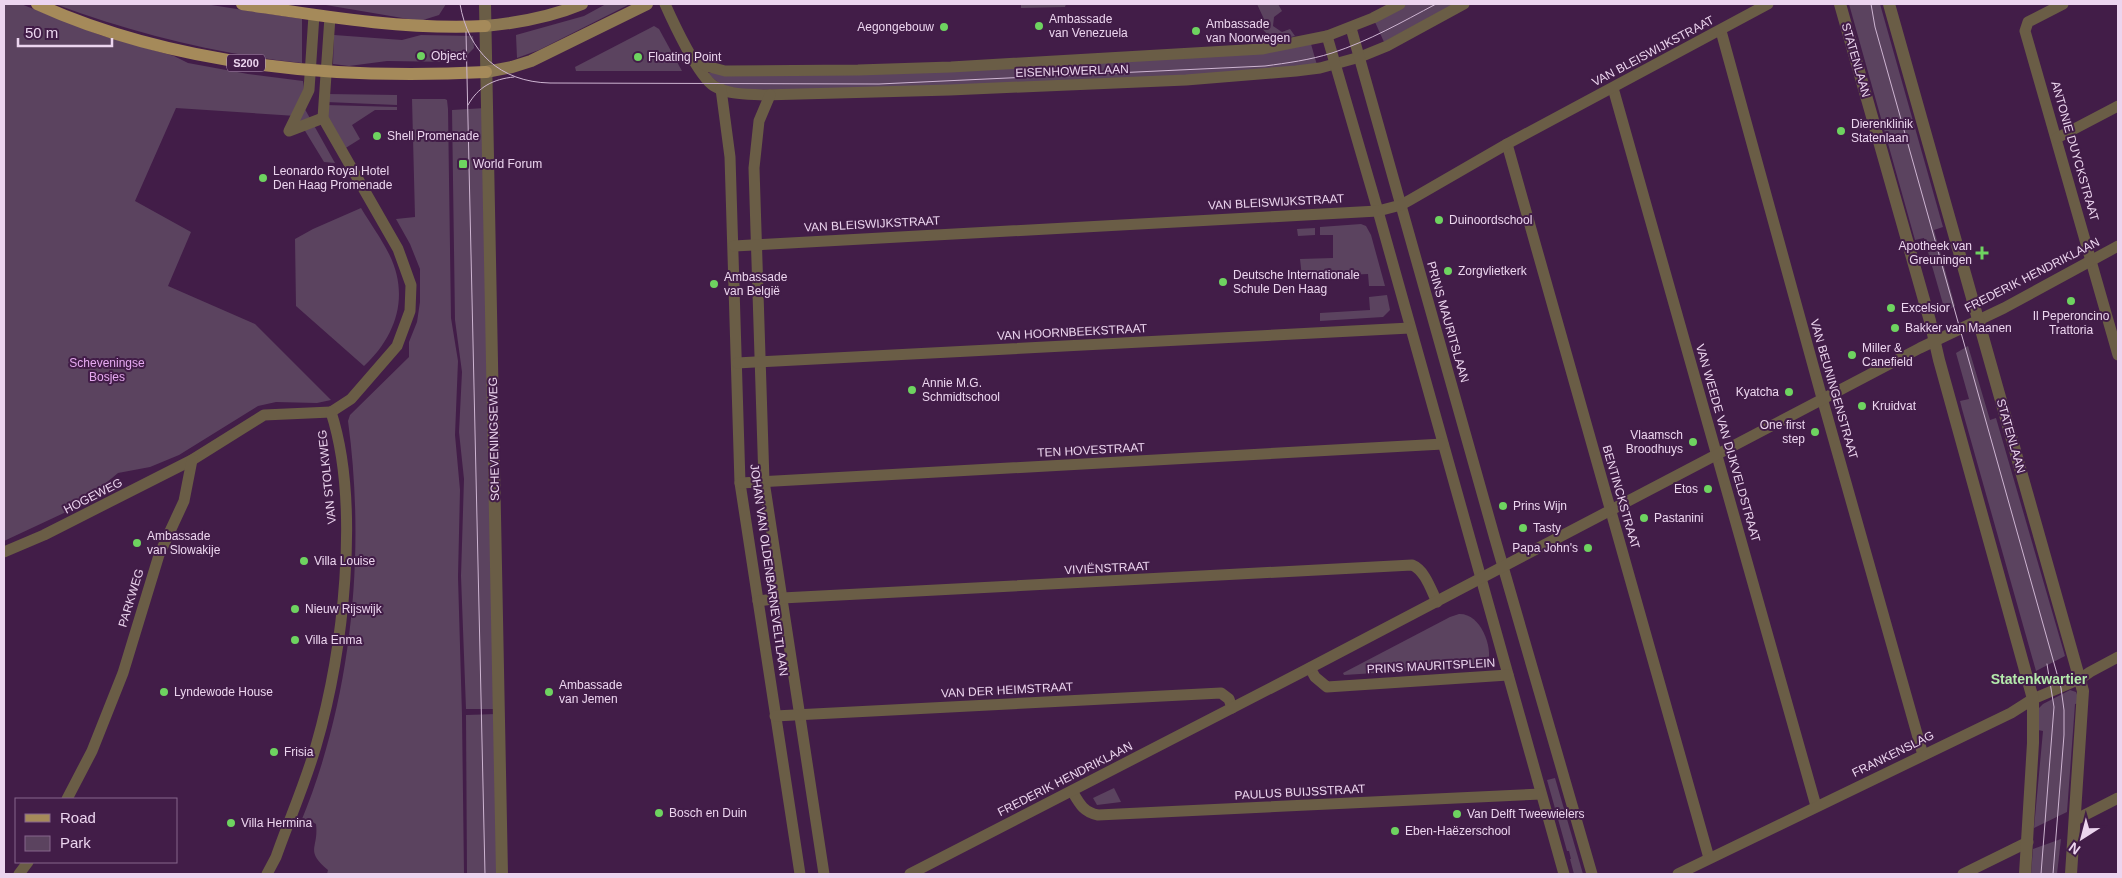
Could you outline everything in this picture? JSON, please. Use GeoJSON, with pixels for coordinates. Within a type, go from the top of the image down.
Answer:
{"type":"FeatureCollection","features":[{"type":"Feature","properties":{"kind":"main road","name":"S200"},"geometry":{"type":"LineString","coordinates":[[37,4],[74,19],[182,51],[238,62],[326,71],[386,73],[486,72],[512,67],[531,61],[647,4]]}},
{"type":"Feature","properties":{"kind":"main road"},"geometry":{"type":"LineString","coordinates":[[242,4],[330,17],[439,28],[512,24],[582,4]]}},
{"type":"Feature","properties":{"kind":"street","name":"SCHEVENINGSEWEG"},"geometry":{"type":"LineString","coordinates":[[485,4],[502,874]]}},
{"type":"Feature","properties":{"kind":"street","name":"EISENHOWERLAAN"},"geometry":{"type":"LineString","coordinates":[[665,4],[705,78],[721,89],[738,94],[770,95],[1186,80],[1296,71],[1360,57],[1387,46],[1464,4]]}},
{"type":"Feature","properties":{"kind":"street","name":"EISENHOWERLAAN"},"geometry":{"type":"LineString","coordinates":[[688,49],[699,62],[706,66],[725,70],[858,70],[1195,54],[1270,48],[1327,36],[1351,28],[1400,4]]}},
{"type":"Feature","properties":{"kind":"street","name":"VAN BLEISWIJKSTRAAT"},"geometry":{"type":"LineString","coordinates":[[734,246],[1378,210],[1400,206],[1507,144],[1768,4]]}},
{"type":"Feature","properties":{"kind":"street","name":"STATENLAAN"},"geometry":{"type":"LineString","coordinates":[[1840,4],[2034,699],[2025,874]]}},
{"type":"Feature","properties":{"kind":"street","name":"STATENLAAN"},"geometry":{"type":"LineString","coordinates":[[1889,4],[2080,679],[2083,705],[2070,874]]}},
{"type":"Feature","properties":{"kind":"street","name":"ANTONIE DUYCKSTRAAT"},"geometry":{"type":"LineString","coordinates":[[2063,4],[2028,22],[2025,30],[2118,356]]}},
{"type":"Feature","properties":{"kind":"street"},"geometry":{"type":"LineString","coordinates":[[314,15],[309,90],[289,131],[323,118],[330,17]]}},
{"type":"Feature","properties":{"kind":"street","name":"PRINS MAURITSLAAN"},"geometry":{"type":"LineString","coordinates":[[1351,28],[1400,206],[1592,874]]}},
{"type":"Feature","properties":{"kind":"street","name":"VAN BEUNINGENSTRAAT"},"geometry":{"type":"LineString","coordinates":[[1720,31],[1923,755]]}},
{"type":"Feature","properties":{"kind":"street"},"geometry":{"type":"LineString","coordinates":[[1232,708],[1480,578],[1378,210],[1327,36]]}},
{"type":"Feature","properties":{"kind":"street","name":"VAN WEEDE VAN DIJKVELDSTRAAT"},"geometry":{"type":"LineString","coordinates":[[1613,88],[1816,806]]}},
{"type":"Feature","properties":{"kind":"street","name":"JOHAN VAN OLDENBARNEVELTLAAN"},"geometry":{"type":"LineString","coordinates":[[721,89],[730,147],[740,483],[800,874]]}},
{"type":"Feature","properties":{"kind":"street","name":"JOHAN VAN OLDENBARNEVELTLAAN"},"geometry":{"type":"LineString","coordinates":[[770,95],[759,121],[755,158],[764,481],[824,874]]}},
{"type":"Feature","properties":{"kind":"street"},"geometry":{"type":"LineString","coordinates":[[2057,138],[2118,106]]}},
{"type":"Feature","properties":{"kind":"street","name":"VAN STOLKWEG"},"geometry":{"type":"LineString","coordinates":[[267,874],[276,857],[316,745],[339,631],[345,565],[346,511],[337,432],[331,412],[351,399],[397,346],[410,311],[411,285],[398,249],[323,118]]}},
{"type":"Feature","properties":{"kind":"street","name":"BENTINCKSTRAAT"},"geometry":{"type":"LineString","coordinates":[[1507,144],[1709,858]]}},
{"type":"Feature","properties":{"kind":"street","name":"FREDERIK HENDRIKLAAN"},"geometry":{"type":"LineString","coordinates":[[1480,578],[1717,456],[1935,340],[2004,308],[2118,246]]}},
{"type":"Feature","properties":{"kind":"street","name":"VAN HOORNBEEKSTRAAT"},"geometry":{"type":"LineString","coordinates":[[737,363],[1410,328]]}},
{"type":"Feature","properties":{"kind":"street"},"geometry":{"type":"LineString","coordinates":[[192,460],[264,415],[331,412]]}},
{"type":"Feature","properties":{"kind":"street","name":"TEN HOVESTRAAT"},"geometry":{"type":"LineString","coordinates":[[740,483],[1443,444]]}},
{"type":"Feature","properties":{"kind":"street","name":"HOGEWEG"},"geometry":{"type":"LineString","coordinates":[[4,552],[44,536],[192,460]]}},
{"type":"Feature","properties":{"kind":"street","name":"PARKWEG"},"geometry":{"type":"LineString","coordinates":[[68,798],[92,751],[123,673],[159,555],[184,501],[192,460]]}},
{"type":"Feature","properties":{"kind":"street","name":"VIVIËNSTRAAT"},"geometry":{"type":"LineString","coordinates":[[758,602],[782,598],[1412,565],[1418,567],[1437,602]]}},
{"type":"Feature","properties":{"kind":"street","name":"PRINS MAURITSPLEIN"},"geometry":{"type":"LineString","coordinates":[[1310,668],[1315,677],[1327,687],[1508,676],[1480,578]]}},
{"type":"Feature","properties":{"kind":"street","name":"FRANKENSLAG"},"geometry":{"type":"LineString","coordinates":[[1678,874],[2012,713],[2034,699],[2080,679],[2118,657]]}},
{"type":"Feature","properties":{"kind":"street"},"geometry":{"type":"LineString","coordinates":[[1508,676],[1564,874]]}},
{"type":"Feature","properties":{"kind":"street","name":"VAN DER HEIMSTRAAT"},"geometry":{"type":"LineString","coordinates":[[775,716],[1221,693],[1229,699],[1232,708]]}},
{"type":"Feature","properties":{"kind":"street","name":"FREDERIK HENDRIKLAAN"},"geometry":{"type":"LineString","coordinates":[[910,874],[1232,708]]}},
{"type":"Feature","properties":{"kind":"street","name":"PAULUS BUIJSSTRAAT"},"geometry":{"type":"LineString","coordinates":[[1072,790],[1082,808],[1090,814],[1098,815],[1542,794]]}},
{"type":"Feature","properties":{"kind":"street"},"geometry":{"type":"LineString","coordinates":[[2075,820],[2118,798]]}},
{"type":"Feature","properties":{"kind":"street"},"geometry":{"type":"LineString","coordinates":[[1962,874],[2028,842]]}},
{"type":"Feature","properties":{"kind":"street"},"geometry":{"type":"LineString","coordinates":[[20,874],[27,863]]}},
{"type":"Feature","properties":{"kind":"green space","name":"Scheveningse Bosjes"},"geometry":{"type":"Polygon","coordinates":[[[4,4],[21,4],[100,35],[174,56],[188,63],[248,74],[303,81],[305,95],[302,104],[335,163],[324,162],[296,116],[176,108],[135,201],[191,232],[168,286],[255,324],[331,400],[317,403],[276,402],[258,406],[179,455],[150,467],[118,473],[94,493],[96,498],[4,541],[4,4]]]}},
{"type":"Feature","properties":{"kind":"green space"},"geometry":{"type":"Polygon","coordinates":[[[55,4],[205,4],[302,19],[302,63],[239,54],[177,41],[116,25],[55,4]]]}},
{"type":"Feature","properties":{"kind":"green space"},"geometry":{"type":"Polygon","coordinates":[[[320,4],[446,4],[439,15],[420,21],[320,4]]]}},
{"type":"Feature","properties":{"kind":"green space"},"geometry":{"type":"Polygon","coordinates":[[[606,4],[630,4],[539,50],[517,58],[516,35],[584,16],[606,4]]]}},
{"type":"Feature","properties":{"kind":"green space"},"geometry":{"type":"Polygon","coordinates":[[[1021,4],[1066,4],[1065,7],[1021,8],[1021,4]]]}},
{"type":"Feature","properties":{"kind":"green space"},"geometry":{"type":"Polygon","coordinates":[[[1257,4],[1278,4],[1282,11],[1274,17],[1273,26],[1282,32],[1290,29],[1295,36],[1274,38],[1266,33],[1259,24],[1263,17],[1257,4]]]}},
{"type":"Feature","properties":{"kind":"green space"},"geometry":{"type":"Polygon","coordinates":[[[1407,4],[1455,4],[1384,42],[1375,22],[1407,4]]]}},
{"type":"Feature","properties":{"kind":"green space"},"geometry":{"type":"Polygon","coordinates":[[[1849,4],[1880,4],[1943,227],[1934,230],[1955,306],[1945,311],[1924,238],[1915,240],[1849,4]]]}},
{"type":"Feature","properties":{"kind":"green space"},"geometry":{"type":"Polygon","coordinates":[[[654,26],[659,29],[682,71],[576,71],[575,67],[654,26]]]}},
{"type":"Feature","properties":{"kind":"green space"},"geometry":{"type":"Polygon","coordinates":[[[334,35],[402,40],[421,35],[473,36],[474,48],[463,59],[453,62],[387,61],[349,66],[333,64],[334,35]]]}},
{"type":"Feature","properties":{"kind":"green space"},"geometry":{"type":"Polygon","coordinates":[[[1311,44],[1317,65],[1270,72],[945,88],[742,90],[722,85],[706,73],[1271,52],[1311,44]]]}},
{"type":"Feature","properties":{"kind":"green space"},"geometry":{"type":"Polygon","coordinates":[[[327,94],[397,95],[397,105],[326,102],[327,94]]]}},
{"type":"Feature","properties":{"kind":"green space"},"geometry":{"type":"Polygon","coordinates":[[[412,99],[445,99],[447,100],[448,109],[451,318],[458,361],[455,435],[460,490],[458,577],[464,874],[327,874],[328,870],[316,858],[314,853],[316,824],[309,820],[300,824],[318,776],[332,727],[343,677],[350,626],[355,522],[353,471],[348,421],[350,415],[409,357],[409,342],[417,322],[420,302],[420,269],[410,244],[396,219],[415,217],[412,99]]]}},
{"type":"Feature","properties":{"kind":"green space"},"geometry":{"type":"Polygon","coordinates":[[[326,105],[397,107],[397,110],[375,110],[352,125],[360,139],[344,149],[326,117],[326,105]]]}},
{"type":"Feature","properties":{"kind":"green space"},"geometry":{"type":"Polygon","coordinates":[[[485,108],[496,709],[466,709],[461,576],[464,479],[459,432],[462,372],[455,320],[452,110],[485,108]]]}},
{"type":"Feature","properties":{"kind":"green space"},"geometry":{"type":"Polygon","coordinates":[[[361,208],[389,254],[395,270],[399,300],[392,328],[384,342],[364,366],[296,306],[295,239],[361,208]]]}},
{"type":"Feature","properties":{"kind":"green space"},"geometry":{"type":"Polygon","coordinates":[[[1361,224],[1366,226],[1371,235],[1385,286],[1369,286],[1368,274],[1302,277],[1300,259],[1333,258],[1333,235],[1320,235],[1320,227],[1361,224]]]}},
{"type":"Feature","properties":{"kind":"green space"},"geometry":{"type":"Polygon","coordinates":[[[1315,228],[1315,235],[1298,236],[1297,229],[1315,228]]]}},
{"type":"Feature","properties":{"kind":"green space"},"geometry":{"type":"Polygon","coordinates":[[[1387,295],[1390,310],[1383,317],[1320,321],[1320,313],[1370,310],[1369,297],[1387,295]]]}},
{"type":"Feature","properties":{"kind":"green space"},"geometry":{"type":"Polygon","coordinates":[[[1968,346],[1990,420],[1996,418],[2065,656],[2036,671],[1960,401],[1969,399],[1956,353],[1968,346]]]}},
{"type":"Feature","properties":{"kind":"green space"},"geometry":{"type":"Polygon","coordinates":[[[1459,614],[1473,619],[1479,625],[1487,640],[1489,656],[1488,663],[1485,666],[1344,675],[1343,673],[1459,614]]]}},
{"type":"Feature","properties":{"kind":"green space"},"geometry":{"type":"Polygon","coordinates":[[[2070,690],[2076,692],[2080,703],[2075,704],[2067,812],[2034,828],[2043,731],[2038,730],[2038,709],[2043,704],[2070,690]]]}},
{"type":"Feature","properties":{"kind":"green space"},"geometry":{"type":"Polygon","coordinates":[[[497,714],[498,874],[467,874],[466,715],[497,714]]]}},
{"type":"Feature","properties":{"kind":"green space"},"geometry":{"type":"Polygon","coordinates":[[[1555,778],[1583,874],[1574,874],[1569,851],[1567,851],[1547,780],[1555,778]]]}},
{"type":"Feature","properties":{"kind":"green space"},"geometry":{"type":"Polygon","coordinates":[[[1114,788],[1121,802],[1097,805],[1093,798],[1114,788]]]}},
{"type":"Feature","properties":{"kind":"green space"},"geometry":{"type":"Polygon","coordinates":[[[2061,839],[2057,874],[2031,874],[2033,849],[2061,839]]]}},
{"type":"Feature","properties":{"kind":"tram line"},"geometry":{"type":"LineString","coordinates":[[460,4],[470,36],[489,61],[516,77],[532,81],[550,83],[879,84],[1282,64],[1315,58],[1359,43],[1436,4]]}},
{"type":"Feature","properties":{"kind":"tram line"},"geometry":{"type":"LineString","coordinates":[[1871,4],[1875,27],[2061,688],[2064,710],[2064,735],[2053,874]]}},
{"type":"Feature","properties":{"kind":"tram line"},"geometry":{"type":"LineString","coordinates":[[466,32],[485,874]]}},
{"type":"Feature","properties":{"kind":"tram line"},"geometry":{"type":"LineString","coordinates":[[468,105],[476,93],[487,85],[514,77]]}},
{"type":"Feature","properties":{"kind":"tram line"},"geometry":{"type":"LineString","coordinates":[[2041,874],[2054,707],[2047,664]]}},
{"type":"Feature","properties":{"kind":"place","name":"Ambassade van Venezuela"},"geometry":{"type":"Point","coordinates":[1039,26]}},
{"type":"Feature","properties":{"kind":"place","name":"Aegongebouw"},"geometry":{"type":"Point","coordinates":[944,27]}},
{"type":"Feature","properties":{"kind":"place","name":"Ambassade van Noorwegen"},"geometry":{"type":"Point","coordinates":[1196,31]}},
{"type":"Feature","properties":{"kind":"place","name":"Object"},"geometry":{"type":"Point","coordinates":[421,56]}},
{"type":"Feature","properties":{"kind":"place","name":"Floating Point"},"geometry":{"type":"Point","coordinates":[638,57]}},
{"type":"Feature","properties":{"kind":"place","name":"Dierenklinik Statenlaan"},"geometry":{"type":"Point","coordinates":[1841,131]}},
{"type":"Feature","properties":{"kind":"place","name":"Shell Promenade"},"geometry":{"type":"Point","coordinates":[377,136]}},
{"type":"Feature","properties":{"kind":"place","name":"World Forum"},"geometry":{"type":"Point","coordinates":[463,164]}},
{"type":"Feature","properties":{"kind":"place","name":"Leonardo Royal Hotel Den Haag Promenade"},"geometry":{"type":"Point","coordinates":[263,178]}},
{"type":"Feature","properties":{"kind":"place","name":"Duinoordschool"},"geometry":{"type":"Point","coordinates":[1439,220]}},
{"type":"Feature","properties":{"kind":"place","name":"Apotheek van Greuningen"},"geometry":{"type":"Point","coordinates":[1982,253]}},
{"type":"Feature","properties":{"kind":"place","name":"Zorgvlietkerk"},"geometry":{"type":"Point","coordinates":[1448,271]}},
{"type":"Feature","properties":{"kind":"place","name":"Deutsche Internationale Schule Den Haag"},"geometry":{"type":"Point","coordinates":[1223,282]}},
{"type":"Feature","properties":{"kind":"place","name":"Ambassade van België"},"geometry":{"type":"Point","coordinates":[714,284]}},
{"type":"Feature","properties":{"kind":"place","name":"Il Peperoncino Trattoria"},"geometry":{"type":"Point","coordinates":[2071,301]}},
{"type":"Feature","properties":{"kind":"place","name":"Excelsior"},"geometry":{"type":"Point","coordinates":[1891,308]}},
{"type":"Feature","properties":{"kind":"place","name":"Bakker van Maanen"},"geometry":{"type":"Point","coordinates":[1895,328]}},
{"type":"Feature","properties":{"kind":"place","name":"Miller & Canefield"},"geometry":{"type":"Point","coordinates":[1852,355]}},
{"type":"Feature","properties":{"kind":"place","name":"Annie M.G. Schmidtschool"},"geometry":{"type":"Point","coordinates":[912,390]}},
{"type":"Feature","properties":{"kind":"place","name":"Kyatcha"},"geometry":{"type":"Point","coordinates":[1789,392]}},
{"type":"Feature","properties":{"kind":"place","name":"Kruidvat"},"geometry":{"type":"Point","coordinates":[1862,406]}},
{"type":"Feature","properties":{"kind":"place","name":"One first step"},"geometry":{"type":"Point","coordinates":[1815,432]}},
{"type":"Feature","properties":{"kind":"place","name":"Vlaamsch Broodhuys"},"geometry":{"type":"Point","coordinates":[1693,442]}},
{"type":"Feature","properties":{"kind":"place","name":"Etos"},"geometry":{"type":"Point","coordinates":[1708,489]}},
{"type":"Feature","properties":{"kind":"place","name":"Prins Wijn"},"geometry":{"type":"Point","coordinates":[1503,506]}},
{"type":"Feature","properties":{"kind":"place","name":"Pastanini"},"geometry":{"type":"Point","coordinates":[1644,518]}},
{"type":"Feature","properties":{"kind":"place","name":"Tasty"},"geometry":{"type":"Point","coordinates":[1523,528]}},
{"type":"Feature","properties":{"kind":"place","name":"Ambassade van Slowakije"},"geometry":{"type":"Point","coordinates":[137,543]}},
{"type":"Feature","properties":{"kind":"place","name":"Papa John's"},"geometry":{"type":"Point","coordinates":[1588,548]}},
{"type":"Feature","properties":{"kind":"place","name":"Villa Louise"},"geometry":{"type":"Point","coordinates":[304,561]}},
{"type":"Feature","properties":{"kind":"place","name":"Nieuw Rijswijk"},"geometry":{"type":"Point","coordinates":[295,609]}},
{"type":"Feature","properties":{"kind":"place","name":"Villa Enma"},"geometry":{"type":"Point","coordinates":[295,640]}},
{"type":"Feature","properties":{"kind":"place","name":"Lyndewode House"},"geometry":{"type":"Point","coordinates":[164,692]}},
{"type":"Feature","properties":{"kind":"place","name":"Ambassade van Jemen"},"geometry":{"type":"Point","coordinates":[549,692]}},
{"type":"Feature","properties":{"kind":"place","name":"Frisia"},"geometry":{"type":"Point","coordinates":[274,752]}},
{"type":"Feature","properties":{"kind":"place","name":"Bosch en Duin"},"geometry":{"type":"Point","coordinates":[659,813]}},
{"type":"Feature","properties":{"kind":"place","name":"Van Delft Tweewielers"},"geometry":{"type":"Point","coordinates":[1457,814]}},
{"type":"Feature","properties":{"kind":"place","name":"Villa Hermina"},"geometry":{"type":"Point","coordinates":[231,823]}},
{"type":"Feature","properties":{"kind":"place","name":"Eben-Haëzerschool"},"geometry":{"type":"Point","coordinates":[1395,831]}},
{"type":"Feature","properties":{"kind":"district","name":"Statenkwartier"},"geometry":{"type":"Point","coordinates":[2039,679]}}]}
